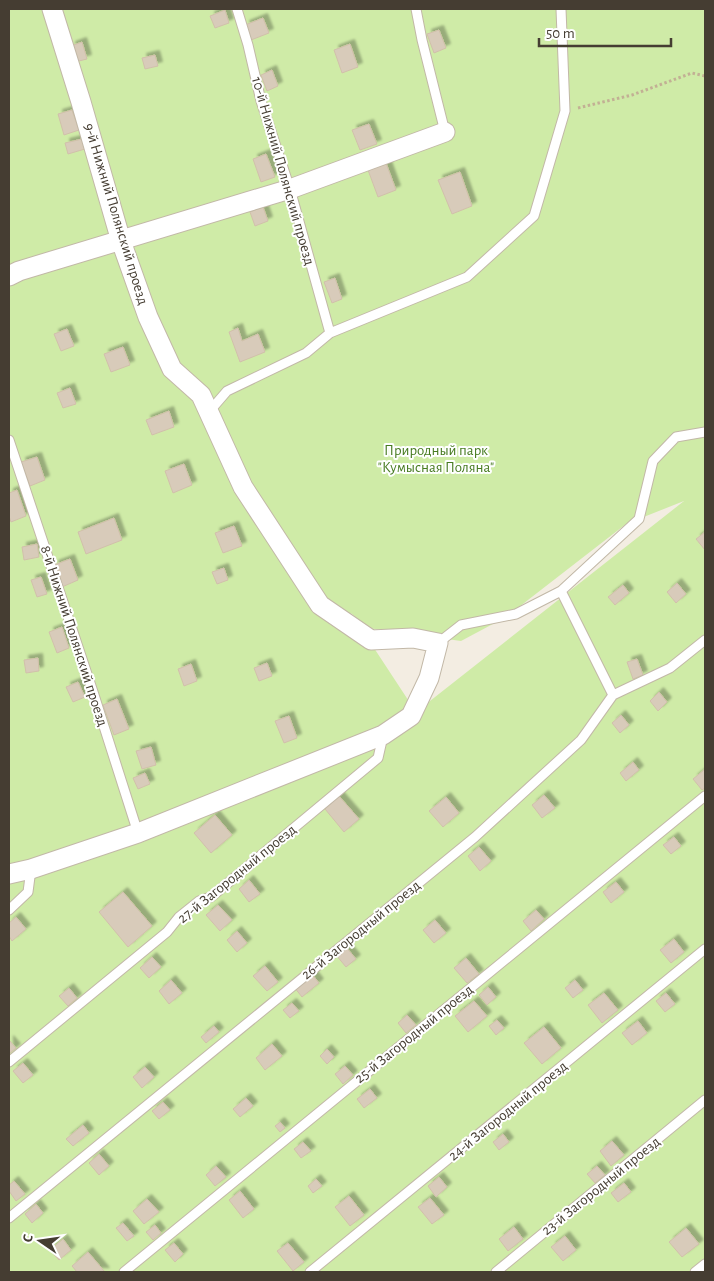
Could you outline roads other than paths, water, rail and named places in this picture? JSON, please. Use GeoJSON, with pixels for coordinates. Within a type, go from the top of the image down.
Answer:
{"type":"FeatureCollection","features":[{"type":"Feature","properties":{"kind":"street","name":"9-й Нижний Полянский проезд"},"geometry":{"type":"LineString","coordinates":[[52,9],[121,241],[148,317],[172,370],[201,395],[243,487],[320,605],[371,640],[413,638],[438,644]]}},
{"type":"Feature","properties":{"kind":"street"},"geometry":{"type":"LineString","coordinates":[[9,276],[19,271],[290,189],[445,132]]}},
{"type":"Feature","properties":{"kind":"street"},"geometry":{"type":"LineString","coordinates":[[9,874],[32,869],[138,833],[383,735],[410,716],[429,678],[438,644]]}},
{"type":"Feature","properties":{"kind":"lane","name":"10-й Нижний Полянский проезд"},"geometry":{"type":"LineString","coordinates":[[237,9],[248,45],[261,101],[290,189],[330,333]]}},
{"type":"Feature","properties":{"kind":"lane"},"geometry":{"type":"LineString","coordinates":[[416,9],[445,132]]}},
{"type":"Feature","properties":{"kind":"lane"},"geometry":{"type":"LineString","coordinates":[[208,413],[227,390],[306,353],[330,333],[467,278],[534,216],[565,111],[561,9]]}},
{"type":"Feature","properties":{"kind":"lane"},"geometry":{"type":"LineString","coordinates":[[438,644],[461,624],[516,614],[561,591],[639,519],[653,461],[676,437],[705,432]]}},
{"type":"Feature","properties":{"kind":"lane","name":"8-й Нижний Полянский проезд"},"geometry":{"type":"LineString","coordinates":[[9,440],[138,833]]}},
{"type":"Feature","properties":{"kind":"lane"},"geometry":{"type":"LineString","coordinates":[[561,591],[613,695]]}},
{"type":"Feature","properties":{"kind":"lane","name":"26-й Загородный проезд"},"geometry":{"type":"LineString","coordinates":[[9,1218],[475,838],[581,740],[613,695],[670,668],[705,640]]}},
{"type":"Feature","properties":{"kind":"lane","name":"27-й Загородный проезд"},"geometry":{"type":"LineString","coordinates":[[9,1062],[167,932],[199,900],[211,897],[378,758],[383,735]]}},
{"type":"Feature","properties":{"kind":"lane","name":"25-й Загородный проезд"},"geometry":{"type":"LineString","coordinates":[[124,1272],[705,796]]}},
{"type":"Feature","properties":{"kind":"lane"},"geometry":{"type":"LineString","coordinates":[[9,910],[28,892],[32,869]]}},
{"type":"Feature","properties":{"kind":"lane","name":"24-й Загородный проезд"},"geometry":{"type":"LineString","coordinates":[[310,1272],[705,950]]}},
{"type":"Feature","properties":{"kind":"lane","name":"23-й Загородный проезд"},"geometry":{"type":"LineString","coordinates":[[496,1272],[705,1100]]}},
{"type":"Feature","properties":{"kind":"lane"},"geometry":{"type":"LineString","coordinates":[[695,1272],[705,1264]]}},
{"type":"Feature","properties":{"kind":"park label","name":"Природный парк \"Кумысная Поляна\""},"geometry":{"type":"Point","coordinates":[436,458]}}]}
